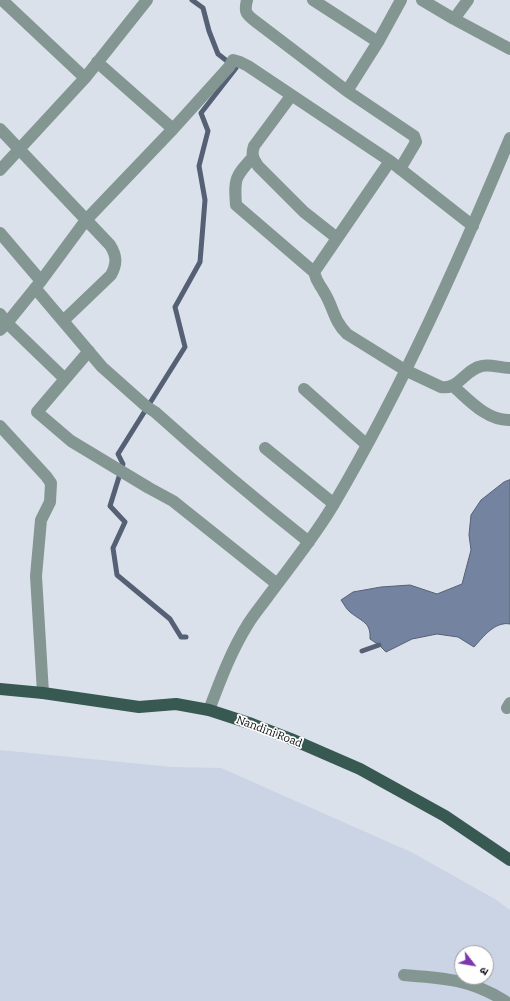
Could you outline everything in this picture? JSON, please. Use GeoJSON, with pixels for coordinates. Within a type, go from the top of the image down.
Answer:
{"type":"FeatureCollection","features":[{"type":"Feature","properties":{"kind":"main road","name":"Nandini Road"},"geometry":{"type":"LineString","coordinates":[[0,689],[44,693],[139,706],[176,704],[209,710],[252,724],[360,769],[445,816],[510,860]]}},
{"type":"Feature","properties":{"kind":"street"},"geometry":{"type":"LineString","coordinates":[[2,0],[85,78]]}},
{"type":"Feature","properties":{"kind":"street"},"geometry":{"type":"LineString","coordinates":[[0,170],[85,78],[147,0]]}},
{"type":"Feature","properties":{"kind":"street"},"geometry":{"type":"LineString","coordinates":[[247,0],[245,8],[247,15],[347,91],[414,136],[416,142],[400,169]]}},
{"type":"Feature","properties":{"kind":"street"},"geometry":{"type":"LineString","coordinates":[[312,0],[378,42]]}},
{"type":"Feature","properties":{"kind":"street"},"geometry":{"type":"LineString","coordinates":[[347,91],[378,42],[401,0]]}},
{"type":"Feature","properties":{"kind":"street"},"geometry":{"type":"LineString","coordinates":[[422,0],[454,19],[510,48]]}},
{"type":"Feature","properties":{"kind":"street"},"geometry":{"type":"LineString","coordinates":[[454,19],[468,0]]}},
{"type":"Feature","properties":{"kind":"street"},"geometry":{"type":"LineString","coordinates":[[97,62],[173,129]]}},
{"type":"Feature","properties":{"kind":"street"},"geometry":{"type":"LineString","coordinates":[[65,379],[2,322],[38,284],[86,220],[173,129],[231,64],[240,62],[390,162],[473,226]]}},
{"type":"Feature","properties":{"kind":"street"},"geometry":{"type":"LineString","coordinates":[[291,96],[254,146],[252,153],[253,157],[258,166],[304,212],[337,238]]}},
{"type":"Feature","properties":{"kind":"street"},"geometry":{"type":"LineString","coordinates":[[0,129],[110,245],[114,252],[116,260],[115,267],[111,275],[63,321]]}},
{"type":"Feature","properties":{"kind":"street"},"geometry":{"type":"LineString","coordinates":[[209,710],[224,670],[248,623],[310,542],[334,504],[367,445],[405,370],[473,226],[510,138]]}},
{"type":"Feature","properties":{"kind":"street"},"geometry":{"type":"LineString","coordinates":[[253,157],[241,170],[234,183],[236,205],[314,272],[316,282],[324,291],[340,327],[347,334],[405,370],[441,387],[447,388],[453,386],[472,369],[481,366],[510,368]]}},
{"type":"Feature","properties":{"kind":"street"},"geometry":{"type":"LineString","coordinates":[[314,272],[390,162]]}},
{"type":"Feature","properties":{"kind":"street"},"geometry":{"type":"LineString","coordinates":[[0,233],[38,284],[63,321],[102,367],[210,461],[310,542]]}},
{"type":"Feature","properties":{"kind":"street"},"geometry":{"type":"LineString","coordinates":[[89,351],[37,412],[71,441],[173,501],[277,584]]}},
{"type":"Feature","properties":{"kind":"street"},"geometry":{"type":"LineString","coordinates":[[453,386],[478,409],[503,420],[510,420]]}},
{"type":"Feature","properties":{"kind":"street"},"geometry":{"type":"LineString","coordinates":[[304,389],[367,445]]}},
{"type":"Feature","properties":{"kind":"street"},"geometry":{"type":"LineString","coordinates":[[0,426],[51,483],[50,502],[41,520],[36,576],[44,693]]}},
{"type":"Feature","properties":{"kind":"street"},"geometry":{"type":"LineString","coordinates":[[265,448],[334,504]]}},
{"type":"Feature","properties":{"kind":"street"},"geometry":{"type":"LineString","coordinates":[[404,975],[441,977],[463,981],[482,988],[505,1001]]}},
{"type":"Feature","properties":{"kind":"shaded area"},"geometry":{"type":"Polygon","coordinates":[[[0,750],[172,767],[221,768],[411,852],[495,899],[510,910],[510,1001],[0,1001],[0,750]]]}},
{"type":"Feature","properties":{"kind":"water"},"geometry":{"type":"Polygon","coordinates":[[[510,480],[510,624],[494,627],[474,647],[458,637],[437,634],[412,639],[386,652],[370,639],[369,629],[365,623],[349,611],[341,600],[353,592],[381,587],[410,585],[437,594],[462,584],[471,550],[469,535],[471,515],[481,500],[504,482],[510,480]]]}},
{"type":"Feature","properties":{"kind":"waterway"},"geometry":{"type":"LineString","coordinates":[[186,637],[181,637],[170,619],[117,575],[113,548],[125,522],[110,506],[123,464],[118,454],[185,347],[175,307],[200,262],[205,200],[199,166],[208,131],[201,113],[236,68],[218,54],[209,31],[203,8],[192,0]]}},
{"type":"Feature","properties":{"kind":"waterway"},"geometry":{"type":"LineString","coordinates":[[362,651],[379,645]]}}]}
